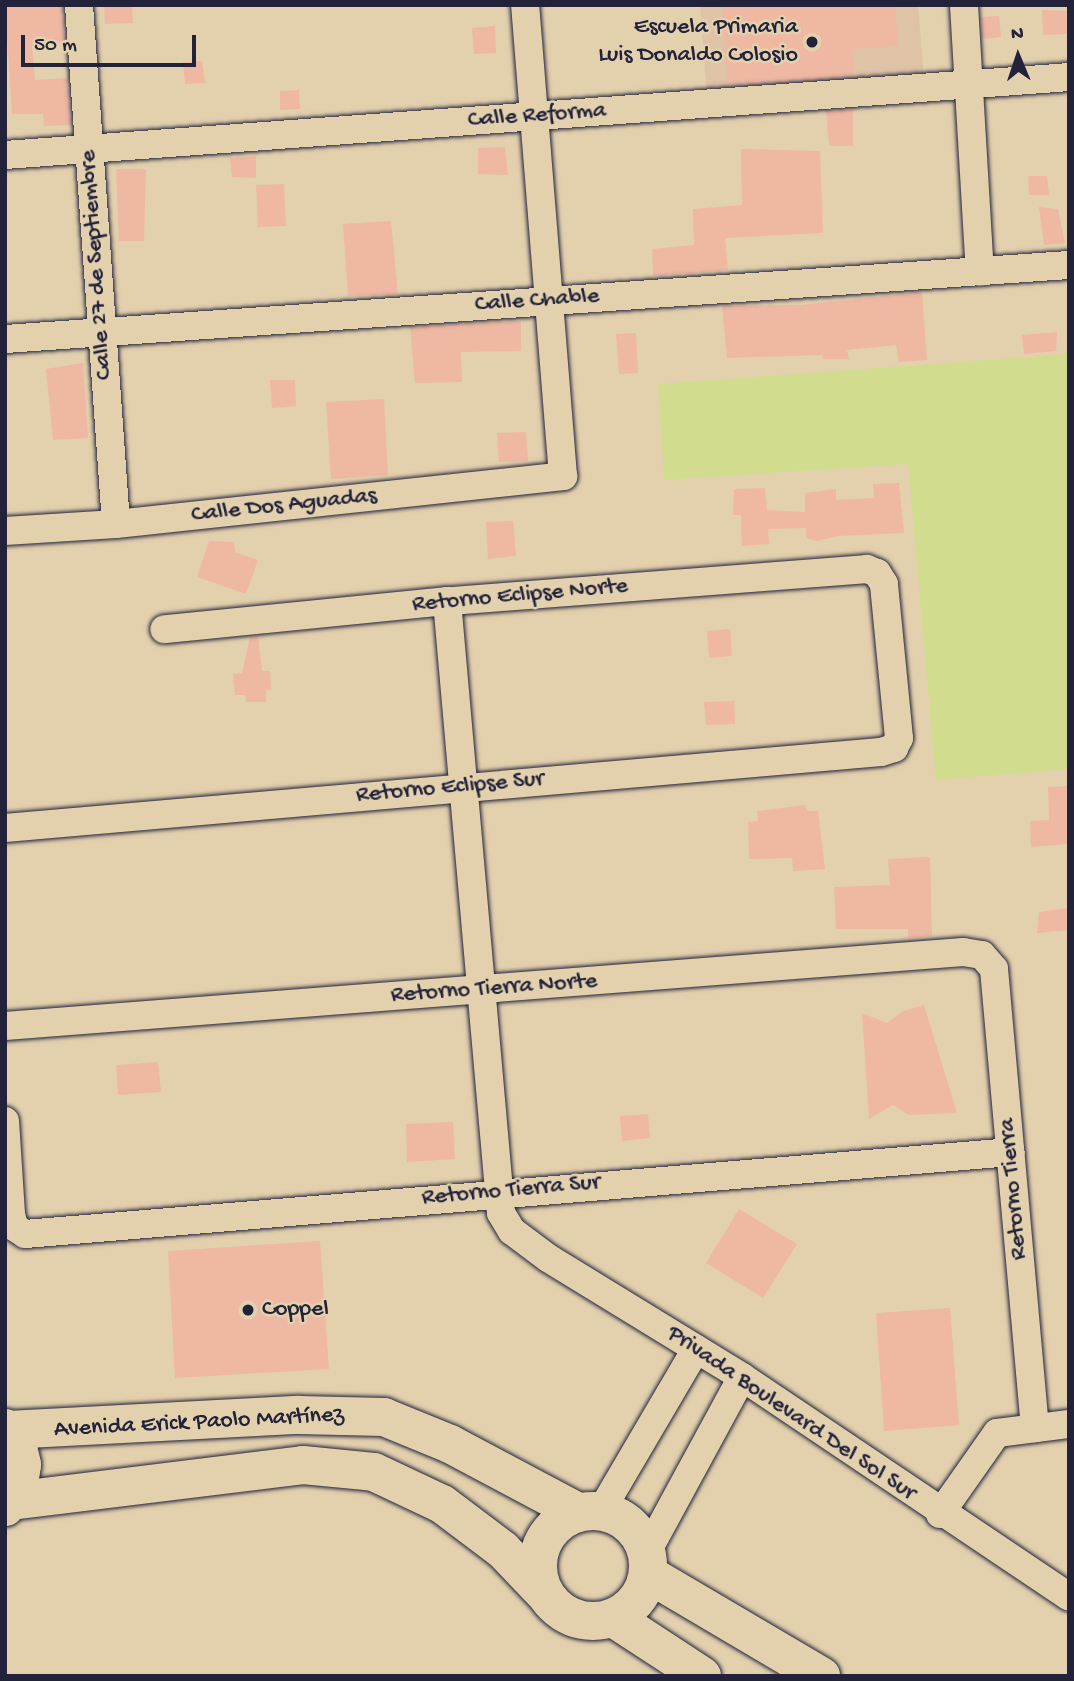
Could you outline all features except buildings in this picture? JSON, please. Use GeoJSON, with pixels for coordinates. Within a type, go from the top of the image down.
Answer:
{"type":"FeatureCollection","features":[{"type":"Feature","properties":{"kind":"street","name":"Calle 27 de Septiembre"},"geometry":{"type":"LineString","coordinates":[[79,5],[116,524]]}},
{"type":"Feature","properties":{"kind":"street"},"geometry":{"type":"LineString","coordinates":[[526,5],[551,300]]}},
{"type":"Feature","properties":{"kind":"street"},"geometry":{"type":"LineString","coordinates":[[964,5],[980,272]]}},
{"type":"Feature","properties":{"kind":"street","name":"Calle Reforma"},"geometry":{"type":"LineString","coordinates":[[5,155],[1069,77]]}},
{"type":"Feature","properties":{"kind":"street","name":"Calle Chable"},"geometry":{"type":"LineString","coordinates":[[5,339],[1069,265]]}},
{"type":"Feature","properties":{"kind":"street","name":"Calle Dos Aguadas"},"geometry":{"type":"LineString","coordinates":[[5,531],[116,524],[563,475],[551,300]]}},
{"type":"Feature","properties":{"kind":"street","name":"Retorno Eclipse Norte"},"geometry":{"type":"LineString","coordinates":[[164,629],[447,601],[867,569],[877,573],[884,584],[899,738],[894,748]]}},
{"type":"Feature","properties":{"kind":"street"},"geometry":{"type":"LineString","coordinates":[[447,601],[499,1192]]}},
{"type":"Feature","properties":{"kind":"street","name":"Retorno Eclipse Sur"},"geometry":{"type":"LineString","coordinates":[[5,828],[894,748]]}},
{"type":"Feature","properties":{"kind":"street","name":"Retorno Tierra Norte"},"geometry":{"type":"LineString","coordinates":[[5,1026],[963,952],[982,955]]}},
{"type":"Feature","properties":{"kind":"street","name":"Retorno Tierra"},"geometry":{"type":"LineString","coordinates":[[982,955],[994,969],[1035,1428]]}},
{"type":"Feature","properties":{"kind":"street","name":"Retorno Tierra Sur"},"geometry":{"type":"LineString","coordinates":[[5,1121],[14,1227],[25,1234],[499,1192],[1011,1152]]}},
{"type":"Feature","properties":{"kind":"street","name":"Privada Boulevard Del Sol Sur"},"geometry":{"type":"LineString","coordinates":[[499,1192],[501,1213],[512,1231],[548,1258],[742,1377],[940,1514],[1069,1597]]}},
{"type":"Feature","properties":{"kind":"street"},"geometry":{"type":"LineString","coordinates":[[590,1512],[696,1349]]}},
{"type":"Feature","properties":{"kind":"street"},"geometry":{"type":"LineString","coordinates":[[615,1619],[640,1594],[647,1563],[742,1377]]}},
{"type":"Feature","properties":{"kind":"street","name":"Avenida Erick Paolo Martínez"},"geometry":{"type":"LineString","coordinates":[[7,1429],[299,1415],[384,1417],[450,1444],[590,1512]]}},
{"type":"Feature","properties":{"kind":"street"},"geometry":{"type":"LineString","coordinates":[[940,1514],[997,1433],[1069,1424]]}},
{"type":"Feature","properties":{"kind":"street"},"geometry":{"type":"LineString","coordinates":[[7,1429],[22,1465],[8,1504]]}},
{"type":"Feature","properties":{"kind":"street","name":"Avenida Erick Paolo Martínez"},"geometry":{"type":"LineString","coordinates":[[8,1504],[303,1465],[374,1472],[442,1504],[503,1550],[543,1592]]}},
{"type":"Feature","properties":{"kind":"street"},"geometry":{"type":"LineString","coordinates":[[702,1676],[615,1619],[580,1620],[559,1610],[543,1592],[537,1573],[538,1553],[546,1535],[560,1521],[590,1512],[621,1518],[637,1533],[647,1563],[821,1676]]}},
{"type":"Feature","properties":{"kind":"shaded area","name":"Escuela Primaria Luis Donaldo Colosio"},"geometry":{"type":"Polygon","coordinates":[[[700,5],[918,5],[924,79],[707,96],[700,5]]]}},
{"type":"Feature","properties":{"kind":"green space"},"geometry":{"type":"Polygon","coordinates":[[[1069,354],[1069,769],[936,780],[908,464],[664,480],[658,384],[1069,354]]]}},
{"type":"Feature","properties":{"kind":"place","name":"Escuela Primaria Luis Donaldo Colosio"},"geometry":{"type":"Point","coordinates":[812,42]}},
{"type":"Feature","properties":{"kind":"place","name":"Coppel"},"geometry":{"type":"Point","coordinates":[248,1310]}}]}
